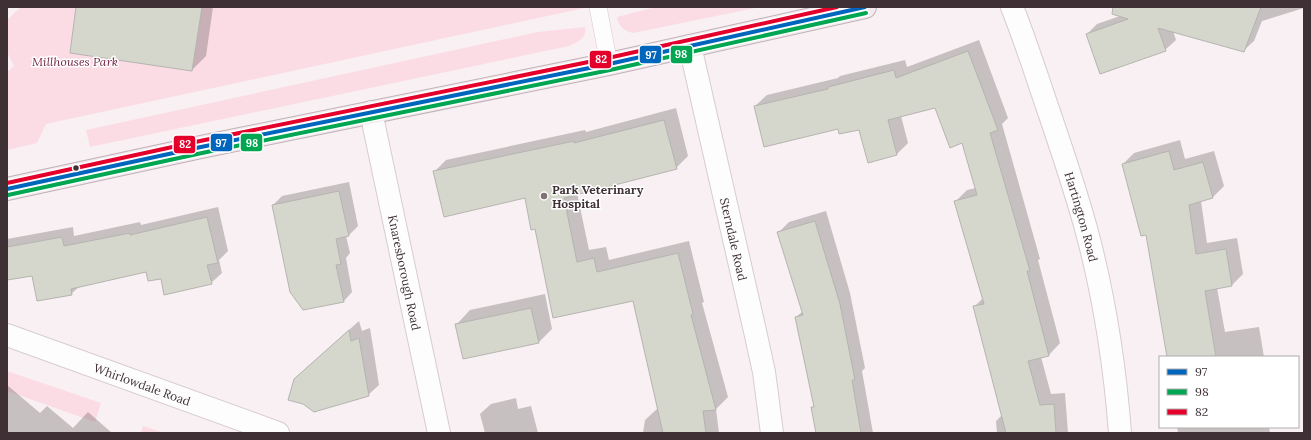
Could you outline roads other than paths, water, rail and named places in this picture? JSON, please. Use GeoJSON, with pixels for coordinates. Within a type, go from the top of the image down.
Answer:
{"type":"FeatureCollection","features":[{"type":"Feature","properties":{"kind":"main road"},"geometry":{"type":"LineString","coordinates":[[7,189],[201,147],[609,64],[865,7]]}},
{"type":"Feature","properties":{"kind":"street","name":"Hartington Road"},"geometry":{"type":"LineString","coordinates":[[1012,7],[1023,33],[1068,168],[1088,236],[1111,349],[1120,433]]}},
{"type":"Feature","properties":{"kind":"street","name":"Sterndale Road"},"geometry":{"type":"LineString","coordinates":[[690,46],[757,338],[764,372],[772,433]]}},
{"type":"Feature","properties":{"kind":"street","name":"Knaresborough Road"},"geometry":{"type":"LineString","coordinates":[[371,112],[439,433]]}},
{"type":"Feature","properties":{"kind":"street","name":"Whirlowdale Road"},"geometry":{"type":"LineString","coordinates":[[7,335],[278,433]]}},
{"type":"Feature","properties":{"kind":"lane"},"geometry":{"type":"LineString","coordinates":[[598,7],[609,64]]}},
{"type":"Feature","properties":{"kind":"place","name":"Park Veterinary Hospital"},"geometry":{"type":"Point","coordinates":[544,196]}},
{"type":"Feature","properties":{"kind":"park label","name":"Millhouses Park"},"geometry":{"type":"Point","coordinates":[75,61]}}]}
